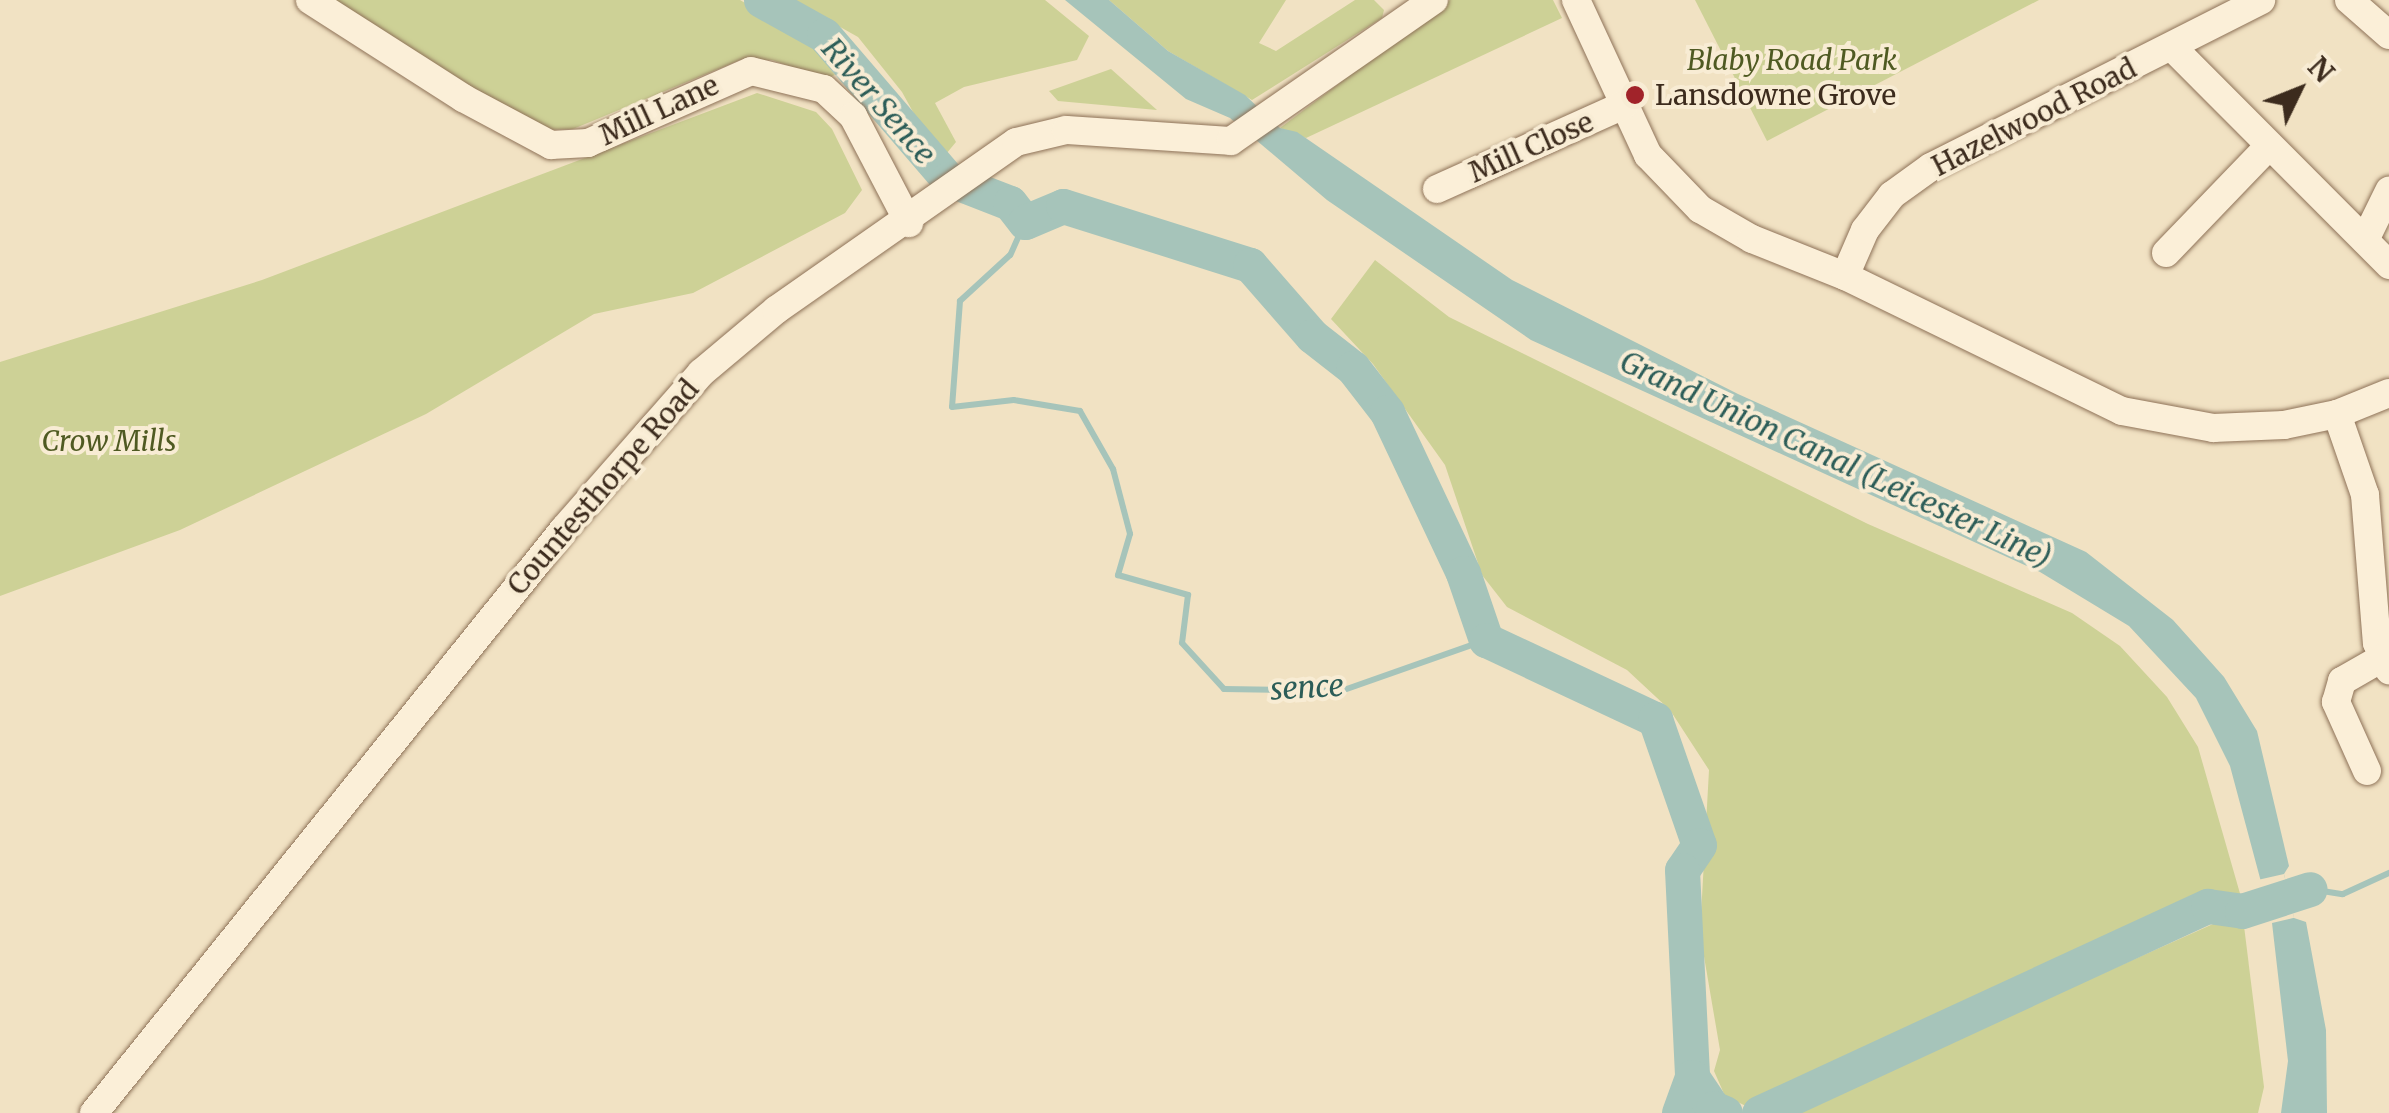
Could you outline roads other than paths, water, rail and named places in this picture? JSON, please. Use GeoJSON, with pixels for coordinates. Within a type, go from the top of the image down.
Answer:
{"type":"FeatureCollection","features":[{"type":"Feature","properties":{"kind":"street","name":"Mill Lane"},"geometry":{"type":"LineString","coordinates":[[310,0],[463,98],[551,145],[588,143],[751,71],[824,89],[853,116],[909,223]]}},
{"type":"Feature","properties":{"kind":"street","name":"Countesthorpe Road"},"geometry":{"type":"LineString","coordinates":[[94,1113],[564,529],[701,374],[776,310],[909,223],[986,160],[1016,142],[1066,130],[1219,144],[1239,138],[1434,0]]}},
{"type":"Feature","properties":{"kind":"street"},"geometry":{"type":"LineString","coordinates":[[1576,0],[1648,156],[1700,209],[1752,239],[1845,276],[2122,411],[2213,428],[2337,414],[2389,394]]}},
{"type":"Feature","properties":{"kind":"street","name":"Hazelwood Road"},"geometry":{"type":"LineString","coordinates":[[1845,276],[1865,230],[1892,195],[1931,167],[2262,0]]}},
{"type":"Feature","properties":{"kind":"street"},"geometry":{"type":"LineString","coordinates":[[2349,0],[2389,35]]}},
{"type":"Feature","properties":{"kind":"street"},"geometry":{"type":"LineString","coordinates":[[2172,47],[2389,265]]}},
{"type":"Feature","properties":{"kind":"street","name":"Mill Close"},"geometry":{"type":"LineString","coordinates":[[1438,189],[1624,105]]}},
{"type":"Feature","properties":{"kind":"street"},"geometry":{"type":"LineString","coordinates":[[2166,254],[2269,146]]}},
{"type":"Feature","properties":{"kind":"street"},"geometry":{"type":"LineString","coordinates":[[2365,240],[2389,191]]}},
{"type":"Feature","properties":{"kind":"street"},"geometry":{"type":"LineString","coordinates":[[2337,414],[2365,496],[2381,586],[2386,664],[2342,681],[2336,702],[2367,771]]}},
{"type":"Feature","properties":{"kind":"water","name":"Grand Union Canal (Leicester Line)"},"geometry":{"type":"Polygon","coordinates":[[[1065,0],[1109,0],[1168,51],[1245,95],[1280,128],[1297,132],[1512,280],[1738,394],[2086,552],[2173,620],[2224,677],[2257,731],[2289,866],[2284,874],[2294,918],[2306,922],[2326,1030],[2327,1113],[2281,1113],[2288,1061],[2272,923],[2230,766],[2196,698],[2129,626],[2040,572],[1531,340],[1327,200],[1230,118],[1186,99],[1065,0]]]}},
{"type":"Feature","properties":{"kind":"waterway","name":"River Sence"},"geometry":{"type":"LineString","coordinates":[[761,0],[824,35],[948,179],[1010,203],[1025,222],[1063,206],[1250,265],[1312,336],[1353,368],[1387,412],[1463,573],[1486,640],[1655,719],[1699,845],[1682,870],[1692,1077],[1679,1113]]}},
{"type":"Feature","properties":{"kind":"waterway","name":"sence"},"geometry":{"type":"LineString","coordinates":[[1025,222],[1010,255],[960,301],[952,407],[1014,400],[1080,411],[1113,469],[1130,534],[1118,575],[1188,595],[1182,643],[1224,689],[1341,691],[1486,640]]}},
{"type":"Feature","properties":{"kind":"waterway"},"geometry":{"type":"LineString","coordinates":[[2310,889],[2343,894],[2389,873]]}},
{"type":"Feature","properties":{"kind":"waterway"},"geometry":{"type":"LineString","coordinates":[[1759,1113],[2208,906],[2242,911],[2310,889]]}},
{"type":"Feature","properties":{"kind":"waterway"},"geometry":{"type":"LineString","coordinates":[[1692,1077],[1713,1108],[1725,1113]]}},
{"type":"Feature","properties":{"kind":"place","name":"Lansdowne Grove"},"geometry":{"type":"Point","coordinates":[1635,95]}},
{"type":"Feature","properties":{"kind":"park label","name":"Blaby Road Park"},"geometry":{"type":"Point","coordinates":[1792,60]}},
{"type":"Feature","properties":{"kind":"park label","name":"Crow Mills"},"geometry":{"type":"Point","coordinates":[109,441]}}]}
